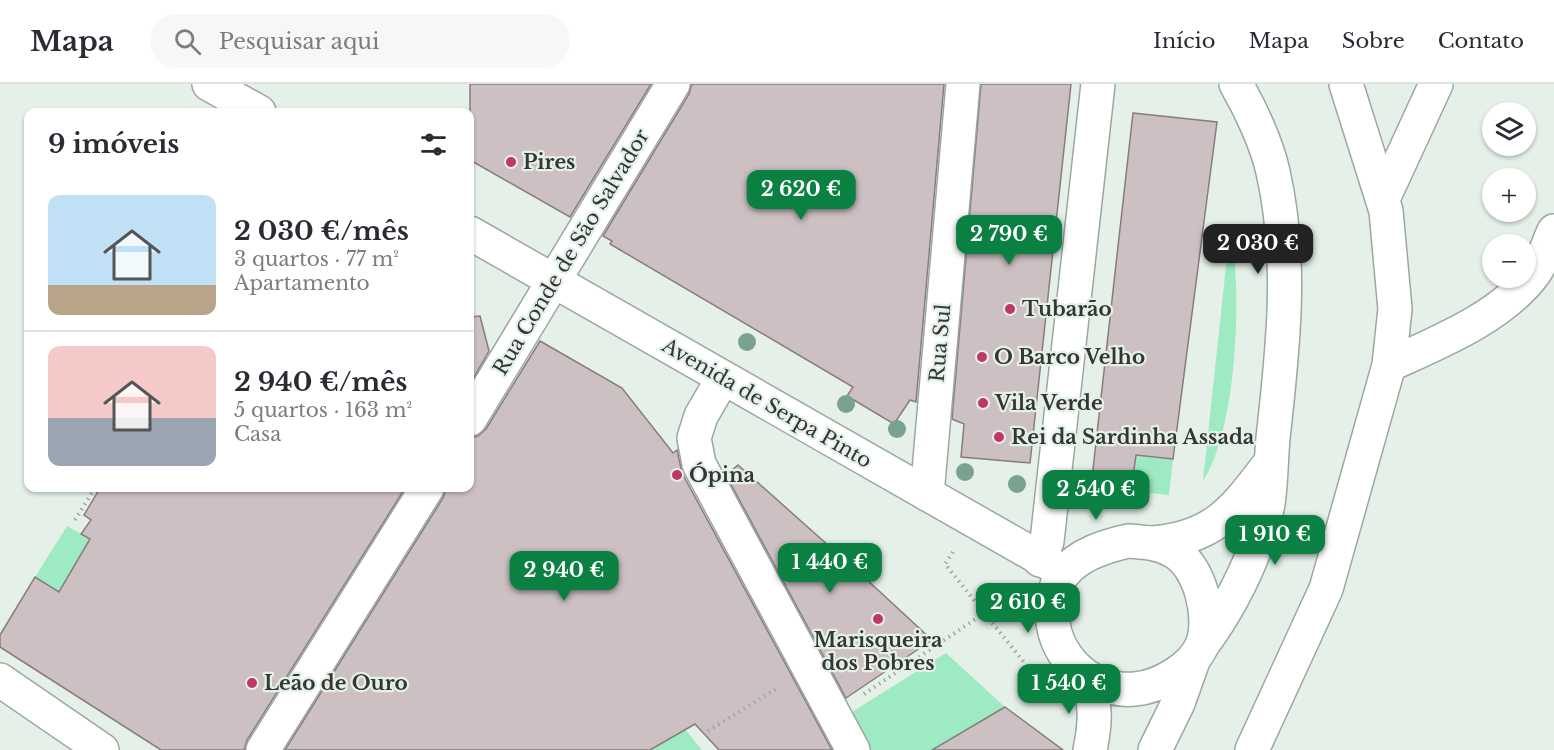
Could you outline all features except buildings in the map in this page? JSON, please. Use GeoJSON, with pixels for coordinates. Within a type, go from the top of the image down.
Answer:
{"type":"FeatureCollection","features":[{"type":"Feature","properties":{"kind":"street"},"geometry":{"type":"LineString","coordinates":[[209,84],[252,108]]}},
{"type":"Feature","properties":{"kind":"street","name":"Rua Conde de São Salvador"},"geometry":{"type":"LineString","coordinates":[[474,412],[673,84]]}},
{"type":"Feature","properties":{"kind":"street","name":"Rua Sul"},"geometry":{"type":"LineString","coordinates":[[927,494],[963,84]]}},
{"type":"Feature","properties":{"kind":"street"},"geometry":{"type":"LineString","coordinates":[[1098,84],[1047,541],[1056,588],[1051,609],[1053,630],[1060,648],[1087,677],[1102,685],[1135,689],[1170,677],[1199,651],[1223,616],[1241,583],[1262,532],[1271,495],[1270,463],[1285,324],[1283,246],[1273,170],[1236,84]]}},
{"type":"Feature","properties":{"kind":"street"},"geometry":{"type":"LineString","coordinates":[[1252,750],[1326,588],[1389,365],[1395,309],[1386,211],[1374,166],[1346,84]]}},
{"type":"Feature","properties":{"kind":"street"},"geometry":{"type":"LineString","coordinates":[[1374,166],[1412,84]]}},
{"type":"Feature","properties":{"kind":"street"},"geometry":{"type":"LineString","coordinates":[[1383,199],[1436,84]]}},
{"type":"Feature","properties":{"kind":"street"},"geometry":{"type":"LineString","coordinates":[[1389,365],[1444,340],[1507,302],[1535,272],[1554,231]]}},
{"type":"Feature","properties":{"kind":"street","name":"Avenida de Serpa Pinto"},"geometry":{"type":"LineString","coordinates":[[474,235],[1052,566]]}},
{"type":"Feature","properties":{"kind":"street"},"geometry":{"type":"LineString","coordinates":[[723,378],[701,416],[694,438],[699,464],[853,750]]}},
{"type":"Feature","properties":{"kind":"street"},"geometry":{"type":"LineString","coordinates":[[1052,566],[1104,546],[1128,541],[1152,543],[1177,541],[1200,534],[1227,513],[1270,463]]}},
{"type":"Feature","properties":{"kind":"street"},"geometry":{"type":"LineString","coordinates":[[263,750],[424,492]]}},
{"type":"Feature","properties":{"kind":"street"},"geometry":{"type":"LineString","coordinates":[[1152,543],[1174,552],[1186,563],[1198,582],[1206,611],[1199,651],[1178,703],[1155,750]]}},
{"type":"Feature","properties":{"kind":"street"},"geometry":{"type":"LineString","coordinates":[[1087,677],[1094,700],[1094,727],[1090,750]]}},
{"type":"Feature","properties":{"kind":"street"},"geometry":{"type":"LineString","coordinates":[[0,681],[102,750]]}},
{"type":"Feature","properties":{"kind":"path"},"geometry":{"type":"LineString","coordinates":[[75,520],[92,492]]}},
{"type":"Feature","properties":{"kind":"path"},"geometry":{"type":"LineString","coordinates":[[954,552],[945,564],[1028,668]]}},
{"type":"Feature","properties":{"kind":"path"},"geometry":{"type":"LineString","coordinates":[[834,715],[983,614]]}},
{"type":"Feature","properties":{"kind":"path"},"geometry":{"type":"LineString","coordinates":[[708,731],[809,668]]}},
{"type":"Feature","properties":{"kind":"green space"},"geometry":{"type":"Polygon","coordinates":[[[1230,229],[1236,287],[1234,358],[1223,429],[1214,458],[1203,481],[1230,229]]]}},
{"type":"Feature","properties":{"kind":"green space"},"geometry":{"type":"Polygon","coordinates":[[[1136,455],[1173,459],[1169,495],[1131,491],[1136,455]]]}},
{"type":"Feature","properties":{"kind":"green space"},"geometry":{"type":"Polygon","coordinates":[[[67,526],[90,539],[59,592],[35,577],[67,526]]]}},
{"type":"Feature","properties":{"kind":"green space"},"geometry":{"type":"Polygon","coordinates":[[[946,653],[1005,707],[932,750],[865,750],[847,715],[946,653]]]}},
{"type":"Feature","properties":{"kind":"green space"},"geometry":{"type":"Polygon","coordinates":[[[685,729],[702,750],[650,750],[685,729]]]}},
{"type":"Feature","properties":{"kind":"place","name":"Pires"},"geometry":{"type":"Point","coordinates":[511,162]}},
{"type":"Feature","properties":{"kind":"place","name":"Tubarão"},"geometry":{"type":"Point","coordinates":[1010,309]}},
{"type":"Feature","properties":{"kind":"place","name":"O Barco Velho"},"geometry":{"type":"Point","coordinates":[982,357]}},
{"type":"Feature","properties":{"kind":"place","name":"Vila Verde"},"geometry":{"type":"Point","coordinates":[983,403]}},
{"type":"Feature","properties":{"kind":"place","name":"Rei da Sardinha Assada"},"geometry":{"type":"Point","coordinates":[999,437]}},
{"type":"Feature","properties":{"kind":"place","name":"Ópina"},"geometry":{"type":"Point","coordinates":[677,475]}},
{"type":"Feature","properties":{"kind":"place","name":"Marisqueira dos Pobres"},"geometry":{"type":"Point","coordinates":[878,619]}},
{"type":"Feature","properties":{"kind":"place","name":"Leão de Ouro"},"geometry":{"type":"Point","coordinates":[252,683]}}]}
